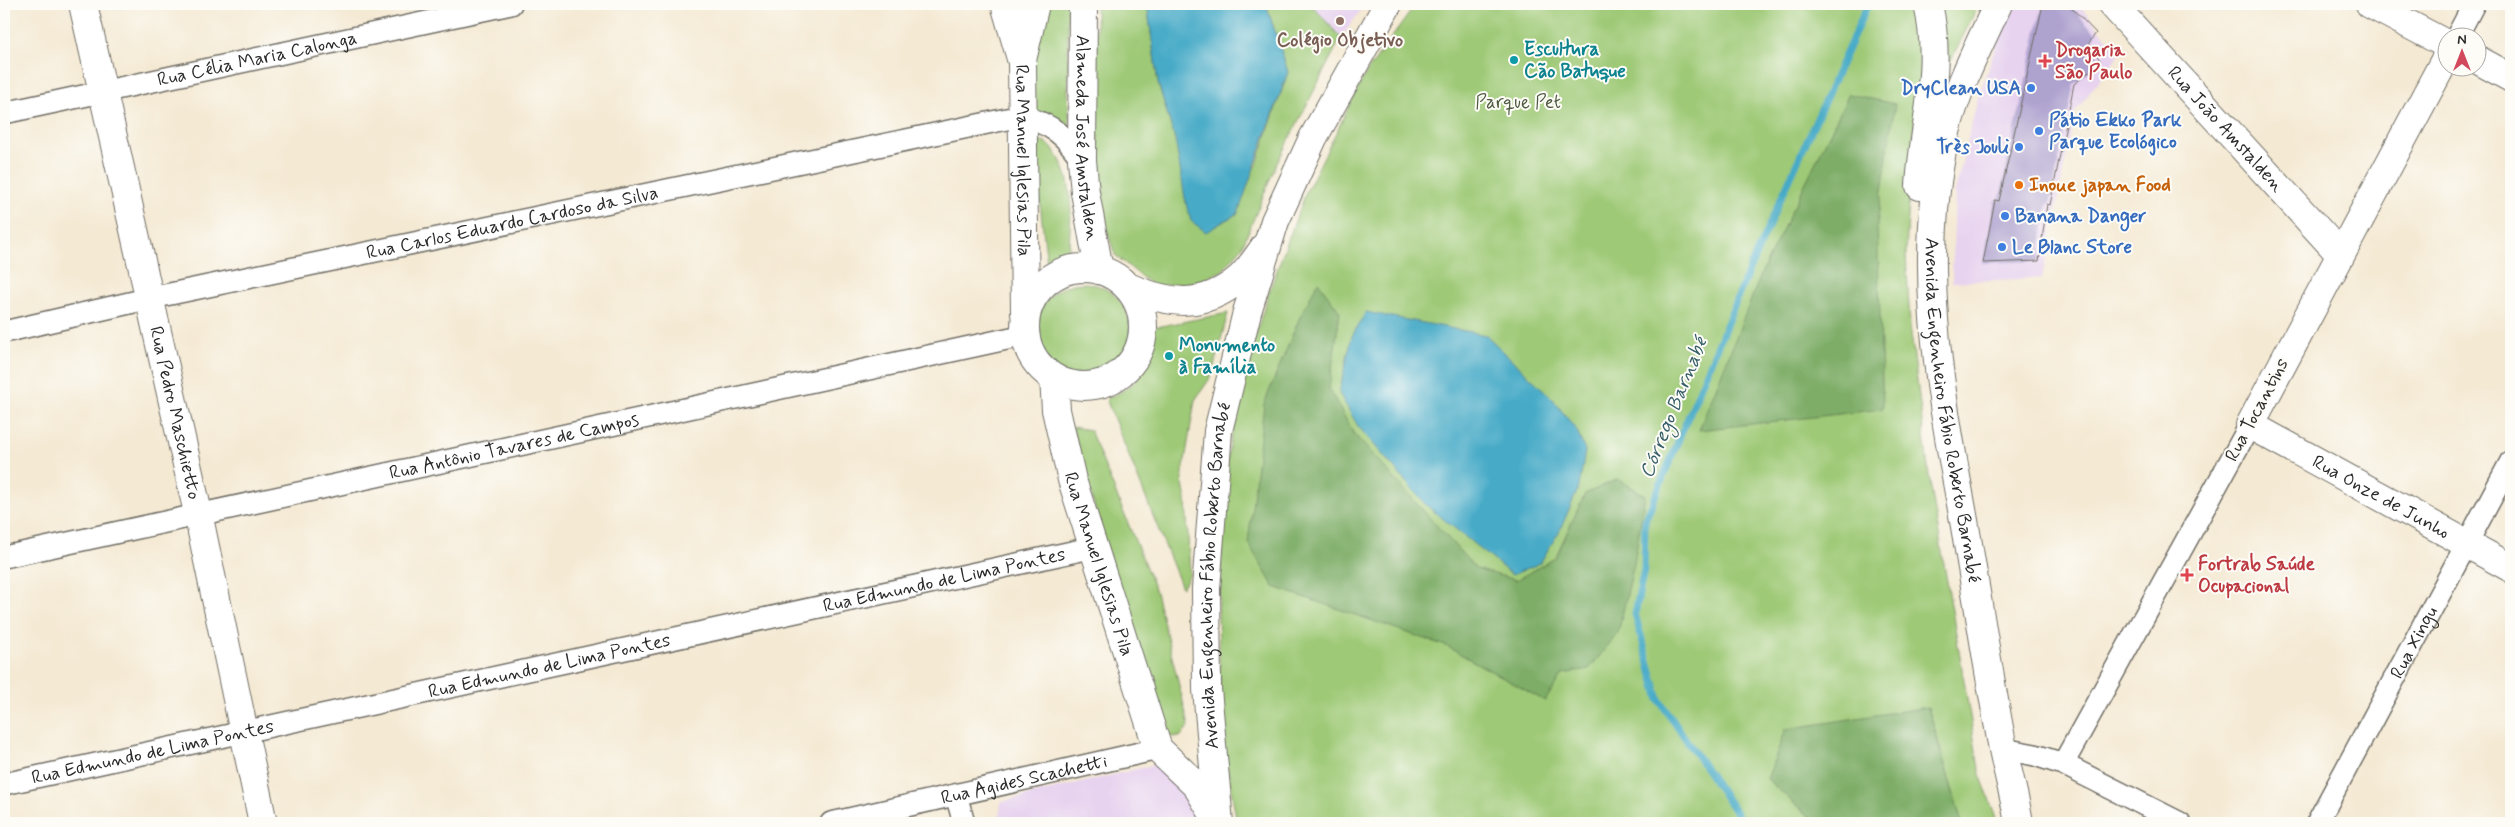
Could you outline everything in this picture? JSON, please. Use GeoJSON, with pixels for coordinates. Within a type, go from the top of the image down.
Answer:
{"type":"FeatureCollection","features":[{"type":"Feature","properties":{"kind":"street","name":"Rua Pedro Maschietto"},"geometry":{"type":"LineString","coordinates":[[83,4],[151,298],[263,823]]}},
{"type":"Feature","properties":{"kind":"street","name":"Rua Célia Maria Calonga"},"geometry":{"type":"LineString","coordinates":[[4,113],[511,4]]}},
{"type":"Feature","properties":{"kind":"street","name":"Rua Manuel Iglesias Pila"},"geometry":{"type":"LineString","coordinates":[[1006,4],[1022,62],[1021,116],[1025,327]]}},
{"type":"Feature","properties":{"kind":"street"},"geometry":{"type":"LineString","coordinates":[[1022,62],[1035,4]]}},
{"type":"Feature","properties":{"kind":"street","name":"Alameda José Amstalden"},"geometry":{"type":"LineString","coordinates":[[1083,4],[1082,160],[1085,192],[1099,270]]}},
{"type":"Feature","properties":{"kind":"street","name":"Avenida Engenheiro Fábio Roberto Barnabé"},"geometry":{"type":"LineString","coordinates":[[1219,823],[1207,688],[1206,589],[1212,490],[1220,422],[1247,312],[1266,245],[1294,176],[1388,4]]}},
{"type":"Feature","properties":{"kind":"street"},"geometry":{"type":"LineString","coordinates":[[1353,66],[1379,42],[1406,4]]}},
{"type":"Feature","properties":{"kind":"street"},"geometry":{"type":"LineString","coordinates":[[1928,4],[1936,59],[1920,176],[1915,283],[1920,328],[1936,353]]}},
{"type":"Feature","properties":{"kind":"street","name":"Avenida Engenheiro Fábio Roberto Barnabé"},"geometry":{"type":"LineString","coordinates":[[1998,4],[1962,83],[1947,132],[1937,184],[1932,279],[1936,353],[1947,430],[2003,749],[2019,823]]}},
{"type":"Feature","properties":{"kind":"street","name":"Rua João Amstalden"},"geometry":{"type":"LineString","coordinates":[[2112,4],[2340,254]]}},
{"type":"Feature","properties":{"kind":"street"},"geometry":{"type":"LineString","coordinates":[[2370,4],[2438,39]]}},
{"type":"Feature","properties":{"kind":"street"},"geometry":{"type":"LineString","coordinates":[[2461,28],[2474,4]]}},
{"type":"Feature","properties":{"kind":"street"},"geometry":{"type":"LineString","coordinates":[[2488,65],[2511,78]]}},
{"type":"Feature","properties":{"kind":"street","name":"Rua Tocantins"},"geometry":{"type":"LineString","coordinates":[[2063,764],[2250,425],[2438,73]]}},
{"type":"Feature","properties":{"kind":"street"},"geometry":{"type":"LineString","coordinates":[[1021,116],[1040,121],[1055,129],[1068,139],[1082,160]]}},
{"type":"Feature","properties":{"kind":"street","name":"Rua Carlos Eduardo Cardoso da Silva"},"geometry":{"type":"LineString","coordinates":[[4,332],[151,298],[1021,116]]}},
{"type":"Feature","properties":{"kind":"street"},"geometry":{"type":"LineString","coordinates":[[1128,288],[1174,302],[1190,302],[1209,296],[1240,278],[1266,245]]}},
{"type":"Feature","properties":{"kind":"street"},"geometry":{"type":"LineString","coordinates":[[1077,269],[1099,270],[1110,274],[1128,288],[1134,296],[1142,317],[1141,344],[1128,367],[1106,382],[1079,386],[1054,378],[1040,367],[1030,352],[1025,327],[1029,304],[1038,290],[1055,276],[1077,269]]}},
{"type":"Feature","properties":{"kind":"street","name":"Rua Antônio Tavares de Campos"},"geometry":{"type":"LineString","coordinates":[[4,557],[1025,327]]}},
{"type":"Feature","properties":{"kind":"street","name":"Rua Manuel Iglesias Pila"},"geometry":{"type":"LineString","coordinates":[[1054,378],[1056,410],[1072,480],[1095,547],[1158,749]]}},
{"type":"Feature","properties":{"kind":"street","name":"Rua Onze de Junho"},"geometry":{"type":"LineString","coordinates":[[2250,425],[2511,568]]}},
{"type":"Feature","properties":{"kind":"street","name":"Rua Xingu"},"geometry":{"type":"LineString","coordinates":[[2317,823],[2511,462]]}},
{"type":"Feature","properties":{"kind":"street","name":"Rua Edmundo de Lima Pontes"},"geometry":{"type":"LineString","coordinates":[[4,784],[1095,547]]}},
{"type":"Feature","properties":{"kind":"street"},"geometry":{"type":"LineString","coordinates":[[1158,749],[1197,786],[1219,823]]}},
{"type":"Feature","properties":{"kind":"street","name":"Rua Agides Scachetti"},"geometry":{"type":"LineString","coordinates":[[831,823],[1158,749]]}},
{"type":"Feature","properties":{"kind":"street"},"geometry":{"type":"LineString","coordinates":[[2003,749],[2035,755],[2063,764],[2180,823]]}},
{"type":"Feature","properties":{"kind":"street"},"geometry":{"type":"LineString","coordinates":[[956,795],[964,823]]}},
{"type":"Feature","properties":{"kind":"shaded area","name":"Colégio Objetivo"},"geometry":{"type":"Polygon","coordinates":[[[1311,4],[1365,4],[1341,38],[1311,4]]]}},
{"type":"Feature","properties":{"kind":"shaded area"},"geometry":{"type":"Polygon","coordinates":[[[2016,4],[2078,4],[2120,53],[2075,112],[2042,278],[1952,282],[1955,191],[1979,94],[2004,23],[2016,4]]]}},
{"type":"Feature","properties":{"kind":"shaded area"},"geometry":{"type":"Polygon","coordinates":[[[1162,763],[1199,804],[1204,823],[999,823],[1001,802],[1162,763]]]}},
{"type":"Feature","properties":{"kind":"green space"},"geometry":{"type":"Polygon","coordinates":[[[1044,4],[1068,4],[1070,131],[1035,110],[1030,70],[1044,4]]]}},
{"type":"Feature","properties":{"kind":"green space"},"geometry":{"type":"Polygon","coordinates":[[[1096,4],[1147,4],[1158,83],[1175,139],[1256,167],[1288,72],[1266,4],[1311,4],[1341,38],[1276,165],[1242,247],[1222,271],[1196,282],[1153,286],[1115,255],[1099,205],[1096,4]]]}},
{"type":"Feature","properties":{"kind":"green space","name":"Parque Pet"},"geometry":{"type":"Polygon","coordinates":[[[1416,4],[1910,4],[1919,20],[1923,45],[1911,162],[1906,253],[1910,325],[1929,476],[1980,774],[1998,823],[1962,823],[1928,707],[1767,779],[1816,823],[1237,823],[1222,738],[1218,617],[1228,454],[1243,375],[1271,286],[1306,192],[1366,73],[1416,4]]]}},
{"type":"Feature","properties":{"kind":"green space"},"geometry":{"type":"Polygon","coordinates":[[[1940,4],[1979,4],[1948,66],[1944,66],[1940,4]]]}},
{"type":"Feature","properties":{"kind":"green space"},"geometry":{"type":"Polygon","coordinates":[[[1849,94],[1895,104],[1877,224],[1883,409],[1699,430],[1762,272],[1849,94]]]}},
{"type":"Feature","properties":{"kind":"green space"},"geometry":{"type":"Polygon","coordinates":[[[1033,142],[1046,142],[1056,154],[1068,181],[1070,195],[1071,211],[1068,257],[1047,264],[1033,142]]]}},
{"type":"Feature","properties":{"kind":"green space"},"geometry":{"type":"Polygon","coordinates":[[[1318,282],[1340,312],[1329,389],[1354,434],[1476,569],[1516,580],[1555,558],[1585,494],[1618,479],[1645,495],[1634,564],[1618,633],[1589,669],[1563,674],[1545,701],[1446,646],[1274,587],[1248,543],[1264,404],[1299,319],[1318,282]]]}},
{"type":"Feature","properties":{"kind":"green space"},"geometry":{"type":"Polygon","coordinates":[[[1083,283],[1101,287],[1116,297],[1126,312],[1130,330],[1126,348],[1116,363],[1101,373],[1083,377],[1065,373],[1050,363],[1040,348],[1036,330],[1040,312],[1050,297],[1065,287],[1083,283]]]}},
{"type":"Feature","properties":{"kind":"green space"},"geometry":{"type":"Polygon","coordinates":[[[1228,313],[1211,377],[1195,400],[1182,479],[1186,500],[1190,574],[1182,588],[1106,399],[1128,387],[1143,372],[1150,353],[1151,328],[1228,313]]]}},
{"type":"Feature","properties":{"kind":"green space"},"geometry":{"type":"Polygon","coordinates":[[[1072,427],[1090,430],[1156,592],[1189,726],[1180,737],[1164,736],[1156,722],[1072,427]]]}},
{"type":"Feature","properties":{"kind":"green space"},"geometry":{"type":"Polygon","coordinates":[[[1928,707],[1962,823],[1816,823],[1767,779],[1786,729],[1928,707]]]}},
{"type":"Feature","properties":{"kind":"water"},"geometry":{"type":"Polygon","coordinates":[[[1147,4],[1266,4],[1288,72],[1238,213],[1206,232],[1191,221],[1186,204],[1175,139],[1158,83],[1147,4]]]}},
{"type":"Feature","properties":{"kind":"water"},"geometry":{"type":"Polygon","coordinates":[[[1366,312],[1486,335],[1552,398],[1577,431],[1585,451],[1579,487],[1560,530],[1540,563],[1512,575],[1425,504],[1358,426],[1339,393],[1352,336],[1366,312]]]}},
{"type":"Feature","properties":{"kind":"building"},"geometry":{"type":"Polygon","coordinates":[[[2043,4],[2068,4],[2096,33],[2089,43],[2101,62],[2074,84],[2050,205],[2047,204],[2039,261],[1983,263],[1995,200],[1999,201],[2043,4]]]}},
{"type":"Feature","properties":{"kind":"waterway","name":"Córrego Barnabé"},"geometry":{"type":"LineString","coordinates":[[1743,823],[1659,700],[1635,614],[1644,569],[1645,521],[1749,270],[1868,4]]}},
{"type":"Feature","properties":{"kind":"place","name":"Colégio Objetivo"},"geometry":{"type":"Point","coordinates":[1340,21]}},
{"type":"Feature","properties":{"kind":"place","name":"Escultura Cão Batuque"},"geometry":{"type":"Point","coordinates":[1514,60]}},
{"type":"Feature","properties":{"kind":"place","name":"Drogaria São Paulo"},"geometry":{"type":"Point","coordinates":[2045,61]}},
{"type":"Feature","properties":{"kind":"place","name":"DryClean USA"},"geometry":{"type":"Point","coordinates":[2031,88]}},
{"type":"Feature","properties":{"kind":"place","name":"Pátio Ekko Park Parque Ecológico"},"geometry":{"type":"Point","coordinates":[2039,131]}},
{"type":"Feature","properties":{"kind":"place","name":"Très Jouli"},"geometry":{"type":"Point","coordinates":[2019,147]}},
{"type":"Feature","properties":{"kind":"place","name":"Inoue japan Food"},"geometry":{"type":"Point","coordinates":[2019,185]}},
{"type":"Feature","properties":{"kind":"place","name":"Banana Danger"},"geometry":{"type":"Point","coordinates":[2005,216]}},
{"type":"Feature","properties":{"kind":"place","name":"Le Blanc Store"},"geometry":{"type":"Point","coordinates":[2002,247]}},
{"type":"Feature","properties":{"kind":"place","name":"Monumento à Família"},"geometry":{"type":"Point","coordinates":[1169,356]}},
{"type":"Feature","properties":{"kind":"place","name":"Fortrab Saúde Ocupacional"},"geometry":{"type":"Point","coordinates":[2187,575]}}]}
